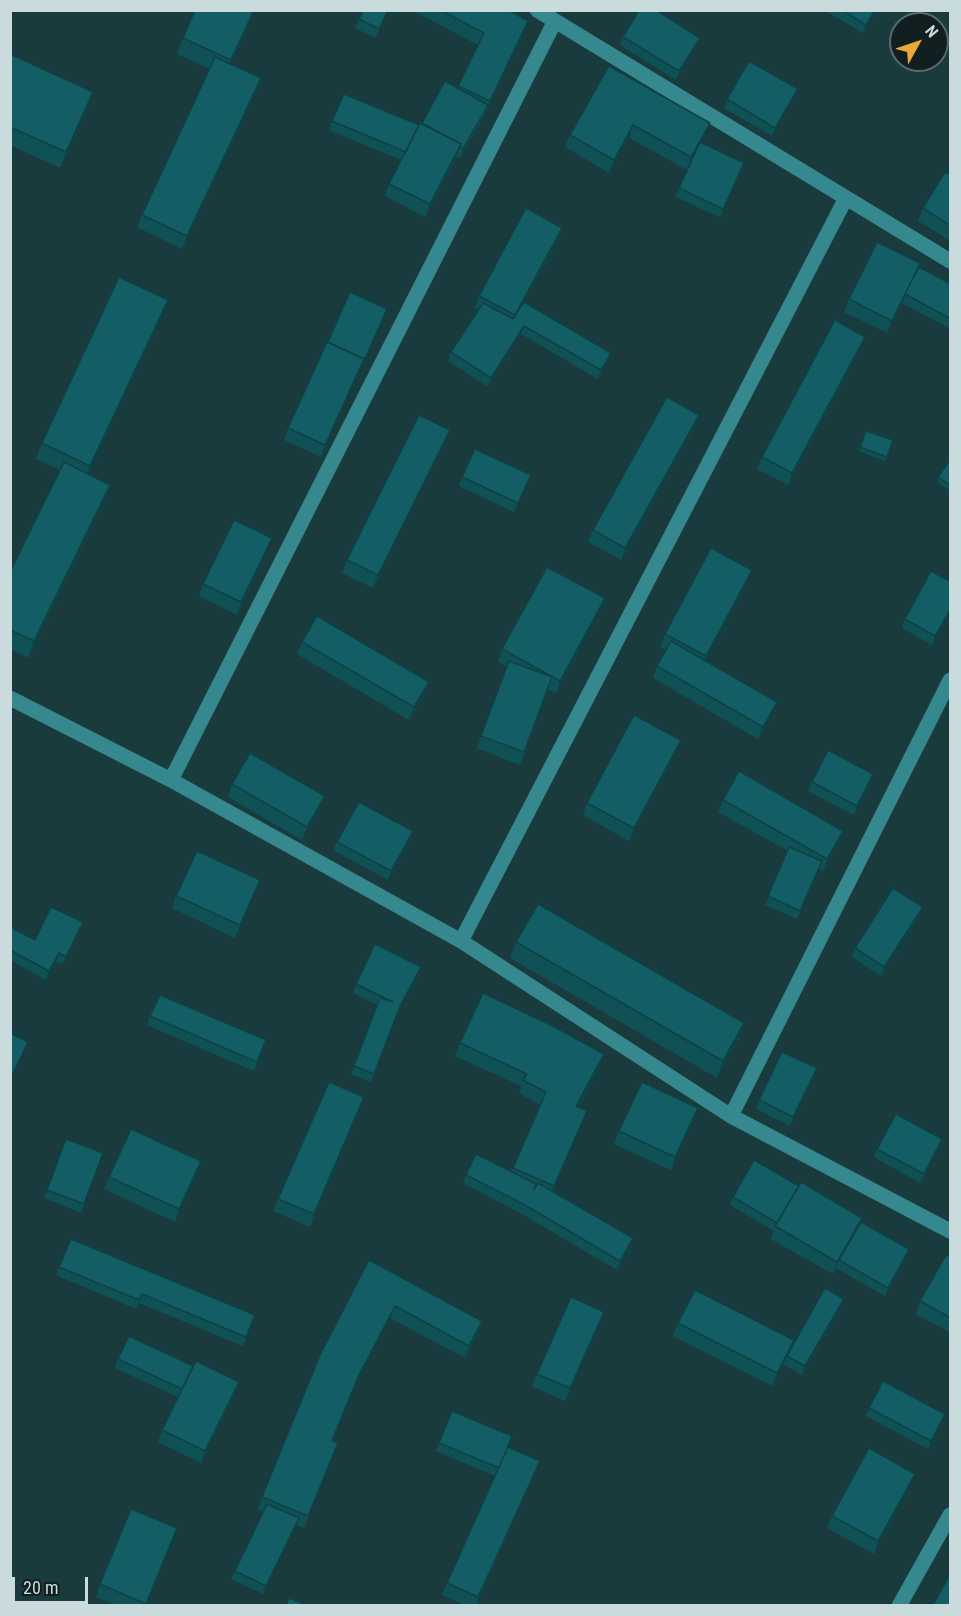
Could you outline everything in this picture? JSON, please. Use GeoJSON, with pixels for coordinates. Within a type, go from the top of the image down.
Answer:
{"type":"FeatureCollection","features":[{"type":"Feature","properties":{"kind":"street"},"geometry":{"type":"LineString","coordinates":[[537,10],[951,261]]}},
{"type":"Feature","properties":{"kind":"street"},"geometry":{"type":"LineString","coordinates":[[171,780],[555,21]]}},
{"type":"Feature","properties":{"kind":"street"},"geometry":{"type":"LineString","coordinates":[[461,940],[846,198]]}},
{"type":"Feature","properties":{"kind":"street"},"geometry":{"type":"LineString","coordinates":[[731,1116],[951,680]]}},
{"type":"Feature","properties":{"kind":"street"},"geometry":{"type":"LineString","coordinates":[[10,698],[171,780],[461,940],[731,1116],[951,1231]]}},
{"type":"Feature","properties":{"kind":"street"},"geometry":{"type":"LineString","coordinates":[[899,1605],[951,1515]]}},
{"type":"Feature","properties":{"kind":"building"},"geometry":{"type":"Polygon","coordinates":[[[195,10],[254,10],[231,60],[183,38],[195,10]]]}},
{"type":"Feature","properties":{"kind":"building"},"geometry":{"type":"Polygon","coordinates":[[[363,10],[388,10],[379,29],[359,19],[363,10]]]}},
{"type":"Feature","properties":{"kind":"building"},"geometry":{"type":"Polygon","coordinates":[[[440,10],[509,10],[528,21],[490,101],[458,86],[484,33],[440,10]]]}},
{"type":"Feature","properties":{"kind":"building"},"geometry":{"type":"Polygon","coordinates":[[[639,10],[656,10],[700,38],[679,71],[623,37],[639,10]]]}},
{"type":"Feature","properties":{"kind":"building"},"geometry":{"type":"Polygon","coordinates":[[[842,10],[875,10],[866,25],[842,10]]]}},
{"type":"Feature","properties":{"kind":"building"},"geometry":{"type":"Polygon","coordinates":[[[10,54],[93,92],[66,152],[10,127],[10,54]]]}},
{"type":"Feature","properties":{"kind":"building"},"geometry":{"type":"Polygon","coordinates":[[[215,57],[261,78],[187,236],[142,215],[215,57]]]}},
{"type":"Feature","properties":{"kind":"building"},"geometry":{"type":"Polygon","coordinates":[[[749,61],[798,89],[775,128],[727,99],[749,61]]]}},
{"type":"Feature","properties":{"kind":"building"},"geometry":{"type":"Polygon","coordinates":[[[609,66],[710,123],[691,157],[633,125],[614,160],[570,135],[609,66]]]}},
{"type":"Feature","properties":{"kind":"building"},"geometry":{"type":"Polygon","coordinates":[[[445,81],[488,105],[463,149],[460,147],[461,144],[422,123],[445,81]]]}},
{"type":"Feature","properties":{"kind":"building"},"geometry":{"type":"Polygon","coordinates":[[[344,94],[419,125],[406,152],[332,121],[344,94]]]}},
{"type":"Feature","properties":{"kind":"building"},"geometry":{"type":"Polygon","coordinates":[[[420,123],[461,144],[430,204],[389,184],[420,123]]]}},
{"type":"Feature","properties":{"kind":"building"},"geometry":{"type":"Polygon","coordinates":[[[700,142],[744,163],[723,209],[679,188],[700,142]]]}},
{"type":"Feature","properties":{"kind":"building"},"geometry":{"type":"Polygon","coordinates":[[[945,172],[951,175],[951,226],[923,208],[945,172]]]}},
{"type":"Feature","properties":{"kind":"building"},"geometry":{"type":"Polygon","coordinates":[[[526,208],[562,228],[515,315],[479,296],[526,208]]]}},
{"type":"Feature","properties":{"kind":"building"},"geometry":{"type":"Polygon","coordinates":[[[877,242],[920,263],[892,321],[849,299],[877,242]]]}},
{"type":"Feature","properties":{"kind":"building"},"geometry":{"type":"Polygon","coordinates":[[[919,267],[951,284],[951,319],[905,294],[919,267]]]}},
{"type":"Feature","properties":{"kind":"building"},"geometry":{"type":"Polygon","coordinates":[[[119,277],[168,300],[90,466],[42,443],[119,277]]]}},
{"type":"Feature","properties":{"kind":"building"},"geometry":{"type":"Polygon","coordinates":[[[350,292],[387,309],[363,363],[364,359],[328,342],[350,292]]]}},
{"type":"Feature","properties":{"kind":"building"},"geometry":{"type":"Polygon","coordinates":[[[524,302],[611,353],[601,370],[524,326],[491,378],[451,352],[483,303],[513,319],[524,302]]]}},
{"type":"Feature","properties":{"kind":"building"},"geometry":{"type":"Polygon","coordinates":[[[835,320],[865,337],[792,473],[762,457],[835,320]]]}},
{"type":"Feature","properties":{"kind":"building"},"geometry":{"type":"Polygon","coordinates":[[[327,342],[364,359],[325,445],[288,428],[327,342]]]}},
{"type":"Feature","properties":{"kind":"building"},"geometry":{"type":"Polygon","coordinates":[[[667,397],[699,415],[625,548],[593,530],[667,397]]]}},
{"type":"Feature","properties":{"kind":"building"},"geometry":{"type":"Polygon","coordinates":[[[419,415],[450,430],[378,575],[347,560],[419,415]]]}},
{"type":"Feature","properties":{"kind":"building"},"geometry":{"type":"Polygon","coordinates":[[[866,431],[893,440],[887,457],[860,447],[866,431]]]}},
{"type":"Feature","properties":{"kind":"building"},"geometry":{"type":"Polygon","coordinates":[[[475,449],[531,475],[518,503],[462,477],[475,449]]]}},
{"type":"Feature","properties":{"kind":"building"},"geometry":{"type":"Polygon","coordinates":[[[951,460],[951,486],[938,477],[951,460]]]}},
{"type":"Feature","properties":{"kind":"building"},"geometry":{"type":"Polygon","coordinates":[[[64,462],[110,485],[34,641],[10,630],[10,572],[64,462]]]}},
{"type":"Feature","properties":{"kind":"building"},"geometry":{"type":"Polygon","coordinates":[[[234,520],[272,538],[241,602],[203,584],[234,520]]]}},
{"type":"Feature","properties":{"kind":"building"},"geometry":{"type":"Polygon","coordinates":[[[711,548],[752,570],[706,656],[665,634],[711,548]]]}},
{"type":"Feature","properties":{"kind":"building"},"geometry":{"type":"Polygon","coordinates":[[[547,567],[605,598],[560,681],[502,649],[547,567]]]}},
{"type":"Feature","properties":{"kind":"building"},"geometry":{"type":"Polygon","coordinates":[[[931,571],[951,582],[951,608],[935,636],[905,619],[931,571]]]}},
{"type":"Feature","properties":{"kind":"building"},"geometry":{"type":"Polygon","coordinates":[[[317,616],[429,682],[414,707],[302,642],[317,616]]]}},
{"type":"Feature","properties":{"kind":"building"},"geometry":{"type":"Polygon","coordinates":[[[671,641],[777,702],[763,727],[657,666],[671,641]]]}},
{"type":"Feature","properties":{"kind":"building"},"geometry":{"type":"Polygon","coordinates":[[[509,661],[552,677],[524,752],[481,736],[509,661]]]}},
{"type":"Feature","properties":{"kind":"building"},"geometry":{"type":"Polygon","coordinates":[[[634,715],[681,740],[634,828],[587,803],[634,715]]]}},
{"type":"Feature","properties":{"kind":"building"},"geometry":{"type":"Polygon","coordinates":[[[828,750],[873,774],[857,806],[812,782],[828,750]]]}},
{"type":"Feature","properties":{"kind":"building"},"geometry":{"type":"Polygon","coordinates":[[[250,753],[325,796],[307,827],[232,784],[250,753]]]}},
{"type":"Feature","properties":{"kind":"building"},"geometry":{"type":"Polygon","coordinates":[[[739,771],[843,831],[827,859],[723,800],[739,771]]]}},
{"type":"Feature","properties":{"kind":"building"},"geometry":{"type":"Polygon","coordinates":[[[359,802],[413,831],[391,871],[337,842],[359,802]]]}},
{"type":"Feature","properties":{"kind":"building"},"geometry":{"type":"Polygon","coordinates":[[[789,847],[822,861],[800,911],[768,896],[789,847]]]}},
{"type":"Feature","properties":{"kind":"building"},"geometry":{"type":"Polygon","coordinates":[[[197,851],[260,880],[240,925],[176,896],[197,851]]]}},
{"type":"Feature","properties":{"kind":"building"},"geometry":{"type":"Polygon","coordinates":[[[893,888],[923,907],[884,967],[855,948],[893,888]]]}},
{"type":"Feature","properties":{"kind":"building"},"geometry":{"type":"Polygon","coordinates":[[[538,904],[744,1023],[723,1061],[516,942],[538,904]]]}},
{"type":"Feature","properties":{"kind":"building"},"geometry":{"type":"Polygon","coordinates":[[[51,907],[83,922],[66,957],[59,953],[49,971],[10,950],[10,927],[35,940],[51,907]]]}},
{"type":"Feature","properties":{"kind":"building"},"geometry":{"type":"Polygon","coordinates":[[[375,944],[421,967],[400,1006],[374,1074],[354,1066],[380,998],[393,1002],[356,984],[375,944]]]}},
{"type":"Feature","properties":{"kind":"building"},"geometry":{"type":"Polygon","coordinates":[[[483,993],[553,1026],[604,1054],[576,1106],[587,1111],[554,1186],[513,1168],[546,1092],[523,1080],[527,1074],[460,1043],[483,993]]]}},
{"type":"Feature","properties":{"kind":"building"},"geometry":{"type":"Polygon","coordinates":[[[160,995],[266,1040],[257,1062],[150,1016],[160,995]]]}},
{"type":"Feature","properties":{"kind":"building"},"geometry":{"type":"Polygon","coordinates":[[[10,1033],[28,1042],[13,1073],[10,1072],[10,1033]]]}},
{"type":"Feature","properties":{"kind":"building"},"geometry":{"type":"Polygon","coordinates":[[[782,1052],[817,1068],[793,1117],[759,1100],[782,1052]]]}},
{"type":"Feature","properties":{"kind":"building"},"geometry":{"type":"Polygon","coordinates":[[[329,1082],[364,1097],[314,1214],[278,1199],[329,1082]]]}},
{"type":"Feature","properties":{"kind":"building"},"geometry":{"type":"Polygon","coordinates":[[[642,1082],[698,1108],[675,1157],[619,1131],[642,1082]]]}},
{"type":"Feature","properties":{"kind":"building"},"geometry":{"type":"Polygon","coordinates":[[[896,1114],[942,1139],[924,1174],[877,1149],[896,1114]]]}},
{"type":"Feature","properties":{"kind":"building"},"geometry":{"type":"Polygon","coordinates":[[[131,1129],[201,1161],[179,1209],[109,1177],[131,1129]]]}},
{"type":"Feature","properties":{"kind":"building"},"geometry":{"type":"Polygon","coordinates":[[[66,1139],[103,1153],[84,1204],[47,1190],[66,1139]]]}},
{"type":"Feature","properties":{"kind":"building"},"geometry":{"type":"Polygon","coordinates":[[[476,1154],[536,1184],[534,1189],[538,1183],[633,1238],[620,1261],[525,1205],[466,1175],[476,1154]]]}},
{"type":"Feature","properties":{"kind":"building"},"geometry":{"type":"Polygon","coordinates":[[[754,1160],[799,1186],[777,1223],[733,1197],[754,1160]]]}},
{"type":"Feature","properties":{"kind":"building"},"geometry":{"type":"Polygon","coordinates":[[[801,1182],[862,1218],[837,1262],[775,1226],[801,1182]]]}},
{"type":"Feature","properties":{"kind":"building"},"geometry":{"type":"Polygon","coordinates":[[[861,1222],[909,1249],[888,1288],[839,1260],[861,1222]]]}},
{"type":"Feature","properties":{"kind":"building"},"geometry":{"type":"Polygon","coordinates":[[[71,1239],[255,1315],[246,1337],[142,1294],[139,1300],[59,1267],[71,1239]]]}},
{"type":"Feature","properties":{"kind":"building"},"geometry":{"type":"Polygon","coordinates":[[[946,1255],[951,1257],[951,1318],[920,1301],[946,1255]]]}},
{"type":"Feature","properties":{"kind":"building"},"geometry":{"type":"Polygon","coordinates":[[[369,1260],[482,1321],[469,1346],[395,1306],[359,1375],[332,1440],[338,1443],[308,1516],[262,1497],[320,1355],[369,1260]]]}},
{"type":"Feature","properties":{"kind":"building"},"geometry":{"type":"Polygon","coordinates":[[[825,1288],[844,1299],[805,1366],[787,1356],[825,1288]]]}},
{"type":"Feature","properties":{"kind":"building"},"geometry":{"type":"Polygon","coordinates":[[[695,1290],[794,1340],[777,1373],[678,1323],[695,1290]]]}},
{"type":"Feature","properties":{"kind":"building"},"geometry":{"type":"Polygon","coordinates":[[[571,1297],[604,1312],[570,1388],[537,1374],[571,1297]]]}},
{"type":"Feature","properties":{"kind":"building"},"geometry":{"type":"Polygon","coordinates":[[[129,1336],[193,1366],[182,1389],[118,1359],[129,1336]]]}},
{"type":"Feature","properties":{"kind":"building"},"geometry":{"type":"Polygon","coordinates":[[[196,1361],[239,1382],[205,1451],[162,1430],[196,1361]]]}},
{"type":"Feature","properties":{"kind":"building"},"geometry":{"type":"Polygon","coordinates":[[[883,1381],[945,1414],[931,1441],[869,1408],[883,1381]]]}},
{"type":"Feature","properties":{"kind":"building"},"geometry":{"type":"Polygon","coordinates":[[[452,1411],[512,1436],[499,1468],[439,1443],[452,1411]]]}},
{"type":"Feature","properties":{"kind":"building"},"geometry":{"type":"Polygon","coordinates":[[[508,1447],[540,1461],[478,1597],[447,1583],[508,1447]]]}},
{"type":"Feature","properties":{"kind":"building"},"geometry":{"type":"Polygon","coordinates":[[[869,1448],[915,1474],[878,1541],[832,1516],[869,1448]]]}},
{"type":"Feature","properties":{"kind":"building"},"geometry":{"type":"Polygon","coordinates":[[[267,1504],[299,1518],[266,1586],[235,1571],[267,1504]]]}},
{"type":"Feature","properties":{"kind":"building"},"geometry":{"type":"Polygon","coordinates":[[[131,1509],[177,1528],[146,1604],[100,1584],[131,1509]]]}},
{"type":"Feature","properties":{"kind":"building"},"geometry":{"type":"Polygon","coordinates":[[[951,1573],[951,1605],[933,1605],[951,1573]]]}},
{"type":"Feature","properties":{"kind":"building"},"geometry":{"type":"Polygon","coordinates":[[[289,1598],[306,1605],[286,1605],[289,1598]]]}}]}
